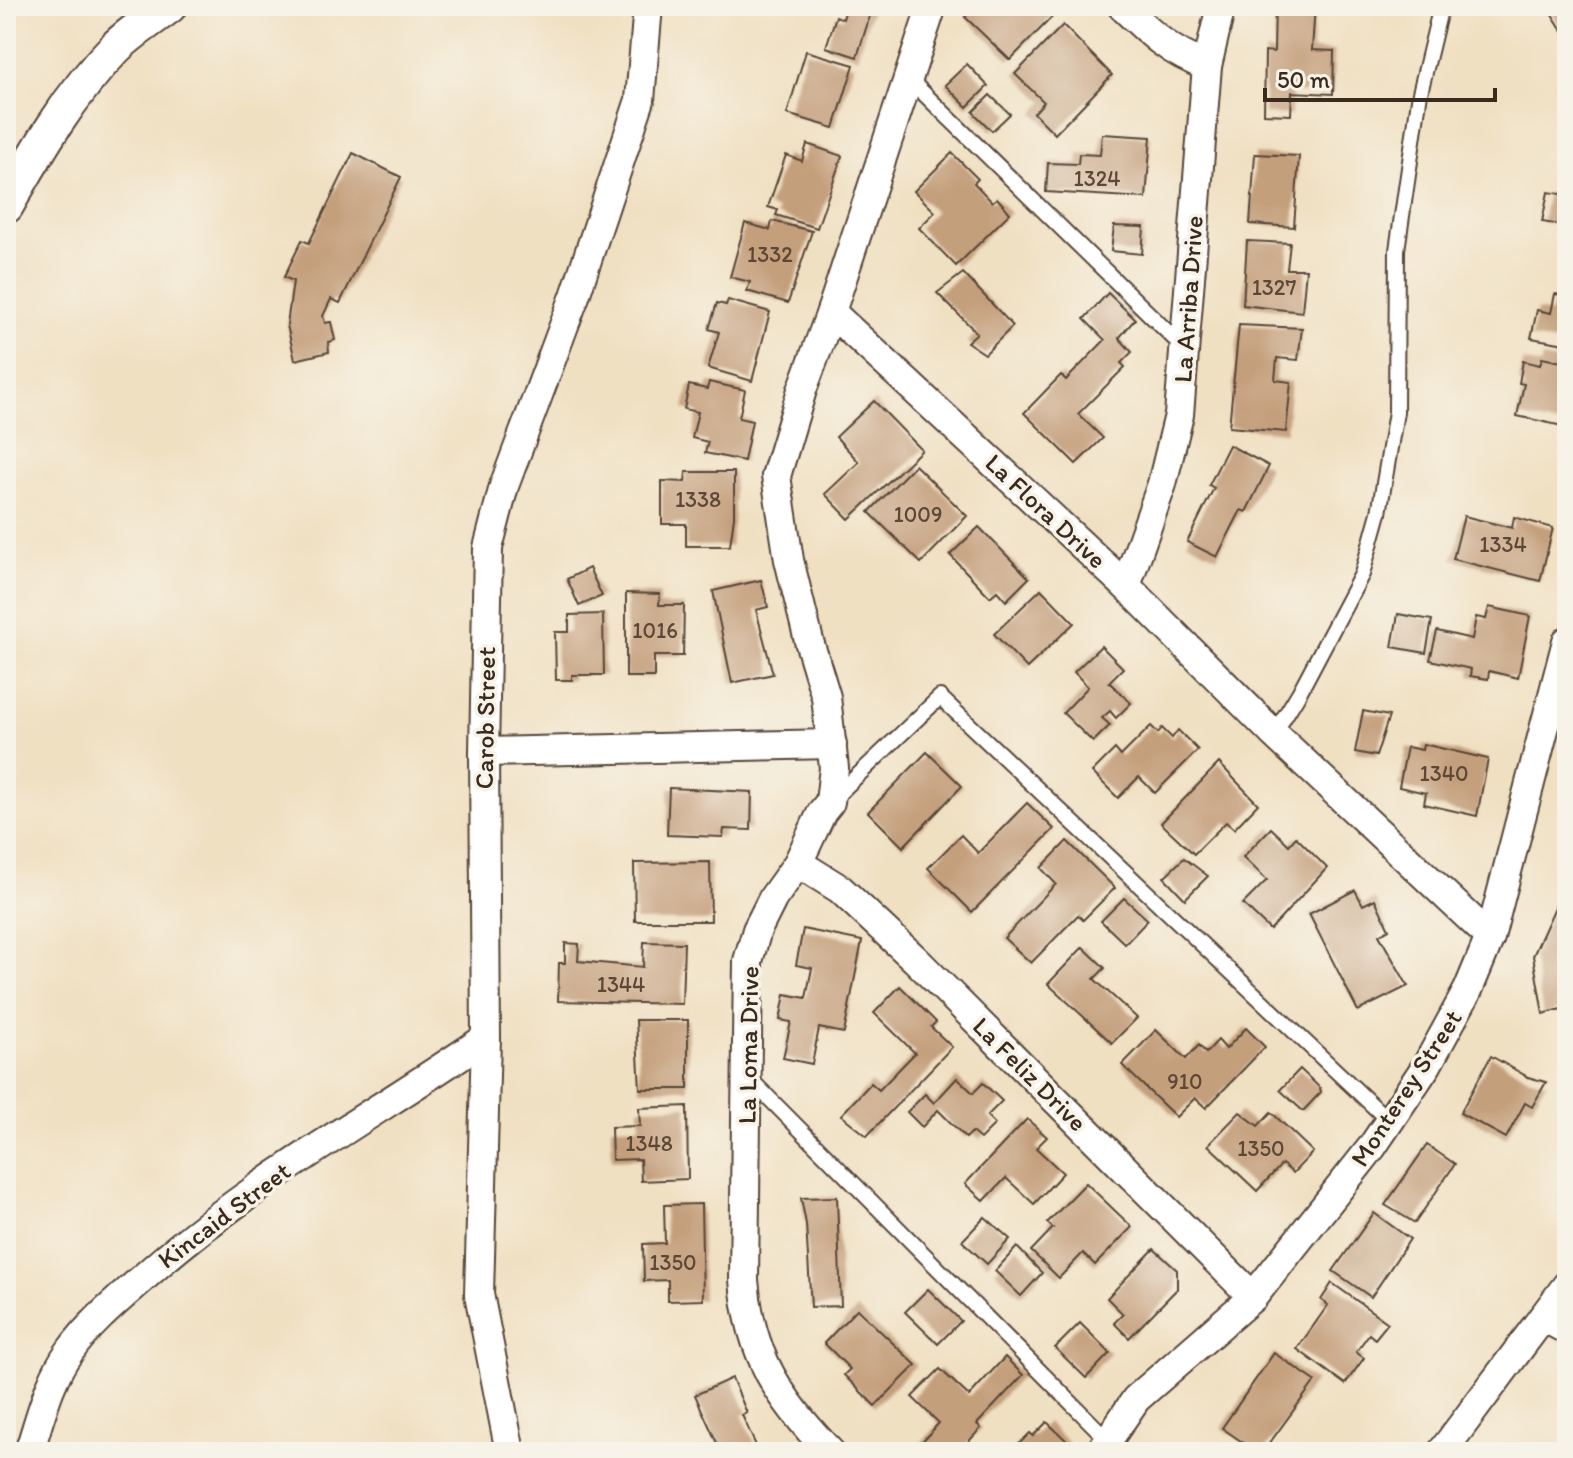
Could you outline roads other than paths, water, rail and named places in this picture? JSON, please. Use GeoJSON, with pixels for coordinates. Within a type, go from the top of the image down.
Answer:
{"type":"FeatureCollection","features":[{"type":"Feature","properties":{"kind":"street"},"geometry":{"type":"LineString","coordinates":[[6,206],[52,126],[93,74],[117,47],[169,6]]}},
{"type":"Feature","properties":{"kind":"street","name":"Carob Street"},"geometry":{"type":"LineString","coordinates":[[510,1452],[479,1294],[486,1038],[484,752],[488,548],[504,486],[575,296],[640,100],[648,6]]}},
{"type":"Feature","properties":{"kind":"street"},"geometry":{"type":"LineString","coordinates":[[831,312],[932,6]]}},
{"type":"Feature","properties":{"kind":"street"},"geometry":{"type":"LineString","coordinates":[[1122,6],[1159,41],[1182,57],[1207,66]]}},
{"type":"Feature","properties":{"kind":"street","name":"La Arriba Drive"},"geometry":{"type":"LineString","coordinates":[[1126,586],[1162,484],[1179,415],[1207,66],[1221,6]]}},
{"type":"Feature","properties":{"kind":"street","name":"La Flora Drive"},"geometry":{"type":"LineString","coordinates":[[831,312],[1126,586],[1274,734],[1490,937]]}},
{"type":"Feature","properties":{"kind":"street","name":"La Loma Drive"},"geometry":{"type":"LineString","coordinates":[[830,1452],[797,1418],[775,1388],[747,1315],[744,1280],[748,961],[757,930],[773,898],[798,863],[822,812],[830,802],[834,768],[826,697],[789,560],[776,476],[802,390],[831,312]]}},
{"type":"Feature","properties":{"kind":"street","name":"Monterey Street"},"geometry":{"type":"LineString","coordinates":[[1104,1446],[1136,1399],[1253,1297],[1390,1122],[1427,1065],[1468,990],[1490,937],[1567,641]]}},
{"type":"Feature","properties":{"kind":"street"},"geometry":{"type":"LineString","coordinates":[[484,752],[832,744]]}},
{"type":"Feature","properties":{"kind":"street","name":"La Feliz Drive"},"geometry":{"type":"LineString","coordinates":[[798,863],[840,889],[916,960],[1253,1297]]}},
{"type":"Feature","properties":{"kind":"street","name":"Kincaid Street"},"geometry":{"type":"LineString","coordinates":[[29,1452],[49,1394],[68,1353],[95,1320],[222,1212],[486,1038]]}},
{"type":"Feature","properties":{"kind":"street"},"geometry":{"type":"LineString","coordinates":[[1442,1452],[1555,1324],[1567,1285]]}},
{"type":"Feature","properties":{"kind":"lane"},"geometry":{"type":"LineString","coordinates":[[1274,734],[1362,574],[1379,513],[1396,412],[1397,250],[1420,93],[1441,6]]}},
{"type":"Feature","properties":{"kind":"lane"},"geometry":{"type":"LineString","coordinates":[[909,79],[1185,349]]}},
{"type":"Feature","properties":{"kind":"lane"},"geometry":{"type":"LineString","coordinates":[[830,802],[940,697],[1390,1122]]}},
{"type":"Feature","properties":{"kind":"lane"},"geometry":{"type":"LineString","coordinates":[[746,1075],[1104,1446]]}}]}
